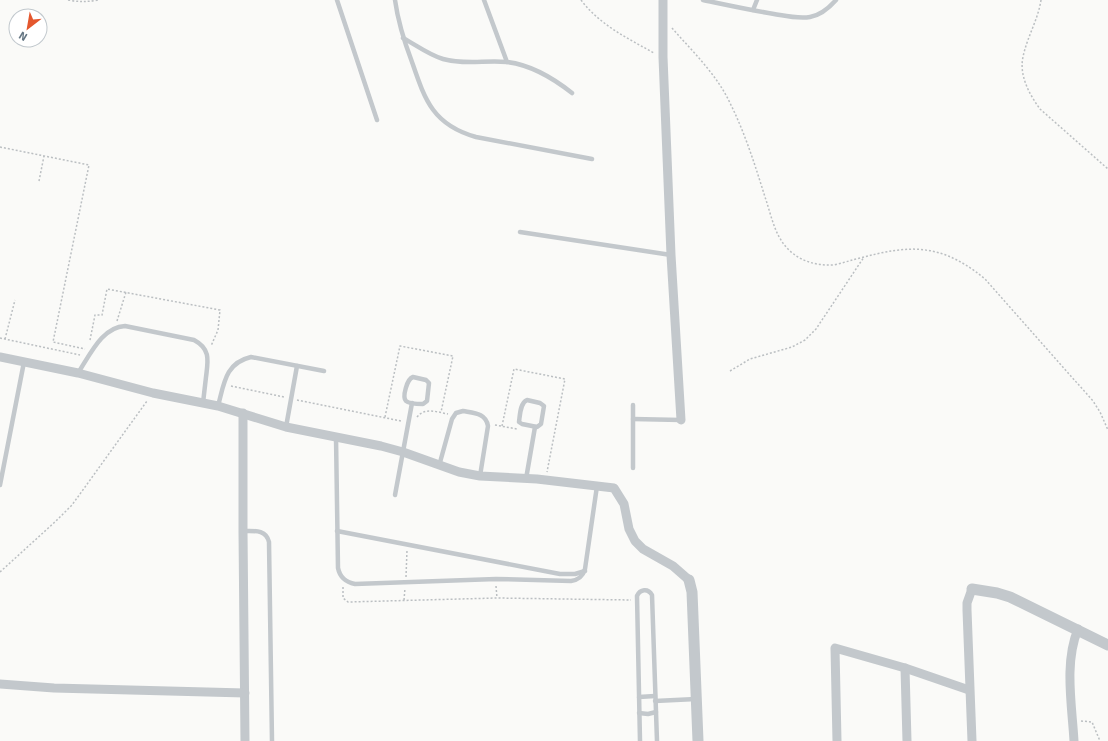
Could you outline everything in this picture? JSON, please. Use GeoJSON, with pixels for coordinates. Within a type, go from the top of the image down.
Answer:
{"type":"FeatureCollection","features":[{"type":"Feature","properties":{"kind":"street"},"geometry":{"type":"LineString","coordinates":[[663,0],[663,57],[671,256],[681,420]]}},
{"type":"Feature","properties":{"kind":"street"},"geometry":{"type":"LineString","coordinates":[[0,357],[78,373],[153,393],[218,406],[286,426],[381,446],[403,452],[459,472],[480,476],[546,480],[614,488],[618,493],[626,511],[629,530],[639,545],[649,553],[673,566],[689,580],[692,592],[698,741]]}},
{"type":"Feature","properties":{"kind":"street"},"geometry":{"type":"LineString","coordinates":[[243,413],[245,741]]}},
{"type":"Feature","properties":{"kind":"street"},"geometry":{"type":"LineString","coordinates":[[972,741],[967,603],[972,589],[1003,595],[1078,629],[1108,645]]}},
{"type":"Feature","properties":{"kind":"street"},"geometry":{"type":"LineString","coordinates":[[1074,741],[1070,662],[1072,645],[1078,629]]}},
{"type":"Feature","properties":{"kind":"street"},"geometry":{"type":"LineString","coordinates":[[837,741],[835,648],[905,668],[969,690]]}},
{"type":"Feature","properties":{"kind":"street"},"geometry":{"type":"LineString","coordinates":[[905,668],[907,741]]}},
{"type":"Feature","properties":{"kind":"street"},"geometry":{"type":"LineString","coordinates":[[0,684],[54,688],[245,692]]}},
{"type":"Feature","properties":{"kind":"lane"},"geometry":{"type":"LineString","coordinates":[[337,0],[376,120]]}},
{"type":"Feature","properties":{"kind":"lane"},"geometry":{"type":"LineString","coordinates":[[395,0],[403,38],[424,96],[434,111],[453,128],[476,137],[592,159]]}},
{"type":"Feature","properties":{"kind":"lane"},"geometry":{"type":"LineString","coordinates":[[484,0],[507,62]]}},
{"type":"Feature","properties":{"kind":"lane"},"geometry":{"type":"LineString","coordinates":[[703,0],[796,17],[811,17],[820,14],[836,0]]}},
{"type":"Feature","properties":{"kind":"lane"},"geometry":{"type":"LineString","coordinates":[[754,10],[757,0]]}},
{"type":"Feature","properties":{"kind":"lane"},"geometry":{"type":"LineString","coordinates":[[403,38],[428,53],[444,59],[460,62],[507,62],[534,69],[553,79],[572,93]]}},
{"type":"Feature","properties":{"kind":"lane"},"geometry":{"type":"LineString","coordinates":[[520,232],[671,256]]}},
{"type":"Feature","properties":{"kind":"lane"},"geometry":{"type":"LineString","coordinates":[[78,373],[91,350],[104,335],[116,328],[125,326],[194,340],[202,346],[207,354],[208,360],[203,403]]}},
{"type":"Feature","properties":{"kind":"lane"},"geometry":{"type":"LineString","coordinates":[[218,406],[228,373],[232,367],[243,359],[251,357],[324,371]]}},
{"type":"Feature","properties":{"kind":"lane"},"geometry":{"type":"LineString","coordinates":[[0,485],[24,362]]}},
{"type":"Feature","properties":{"kind":"lane"},"geometry":{"type":"LineString","coordinates":[[286,426],[296,366]]}},
{"type":"Feature","properties":{"kind":"lane"},"geometry":{"type":"LineString","coordinates":[[412,377],[427,380],[430,385],[426,402],[421,404],[412,403],[408,402],[405,398],[408,380],[412,377]]}},
{"type":"Feature","properties":{"kind":"lane"},"geometry":{"type":"LineString","coordinates":[[525,401],[540,403],[544,406],[541,424],[535,427],[519,422],[522,404],[525,401]]}},
{"type":"Feature","properties":{"kind":"lane"},"geometry":{"type":"LineString","coordinates":[[395,495],[412,403]]}},
{"type":"Feature","properties":{"kind":"lane"},"geometry":{"type":"LineString","coordinates":[[633,405],[633,468]]}},
{"type":"Feature","properties":{"kind":"lane"},"geometry":{"type":"LineString","coordinates":[[439,466],[454,416],[463,411],[481,415],[488,423],[488,426],[480,476]]}},
{"type":"Feature","properties":{"kind":"lane"},"geometry":{"type":"LineString","coordinates":[[633,419],[681,420]]}},
{"type":"Feature","properties":{"kind":"lane"},"geometry":{"type":"LineString","coordinates":[[526,479],[535,427]]}},
{"type":"Feature","properties":{"kind":"lane"},"geometry":{"type":"LineString","coordinates":[[336,437],[338,568],[343,579],[355,584],[496,580],[574,580],[581,577],[585,571],[598,486]]}},
{"type":"Feature","properties":{"kind":"lane"},"geometry":{"type":"LineString","coordinates":[[243,531],[264,532],[270,542],[272,741]]}},
{"type":"Feature","properties":{"kind":"lane"},"geometry":{"type":"LineString","coordinates":[[338,531],[560,574],[575,574],[585,571]]}},
{"type":"Feature","properties":{"kind":"lane"},"geometry":{"type":"LineString","coordinates":[[640,741],[637,601],[638,594],[641,590],[649,591],[652,595],[657,741]]}},
{"type":"Feature","properties":{"kind":"lane"},"geometry":{"type":"LineString","coordinates":[[639,697],[655,699],[696,699]]}},
{"type":"Feature","properties":{"kind":"lane"},"geometry":{"type":"LineString","coordinates":[[639,713],[648,714],[656,712]]}},
{"type":"Feature","properties":{"kind":"path"},"geometry":{"type":"LineString","coordinates":[[68,0],[78,2],[98,0]]}},
{"type":"Feature","properties":{"kind":"path"},"geometry":{"type":"LineString","coordinates":[[581,0],[590,11],[610,28],[663,57]]}},
{"type":"Feature","properties":{"kind":"path"},"geometry":{"type":"LineString","coordinates":[[1041,0],[1039,11],[1022,57],[1026,85],[1032,98],[1040,109],[1108,169]]}},
{"type":"Feature","properties":{"kind":"path"},"geometry":{"type":"LineString","coordinates":[[672,28],[719,82],[730,101],[746,141],[777,232],[786,247],[804,260],[825,265],[834,265],[889,250],[902,249],[928,250],[953,258],[975,271],[985,279],[1092,401],[1100,412],[1108,430]]}},
{"type":"Feature","properties":{"kind":"path"},"geometry":{"type":"LineString","coordinates":[[0,147],[89,165],[53,342],[91,350],[95,315],[102,315],[107,289],[220,310],[218,330],[207,354]]}},
{"type":"Feature","properties":{"kind":"path"},"geometry":{"type":"LineString","coordinates":[[39,181],[44,156]]}},
{"type":"Feature","properties":{"kind":"path"},"geometry":{"type":"LineString","coordinates":[[730,371],[750,359],[792,347],[805,340],[816,329],[864,257]]}},
{"type":"Feature","properties":{"kind":"path"},"geometry":{"type":"LineString","coordinates":[[116,328],[126,292]]}},
{"type":"Feature","properties":{"kind":"path"},"geometry":{"type":"LineString","coordinates":[[5,339],[15,300]]}},
{"type":"Feature","properties":{"kind":"path"},"geometry":{"type":"LineString","coordinates":[[0,338],[88,357]]}},
{"type":"Feature","properties":{"kind":"path"},"geometry":{"type":"LineString","coordinates":[[224,385],[414,423],[417,416],[426,411],[454,416]]}},
{"type":"Feature","properties":{"kind":"path"},"geometry":{"type":"LineString","coordinates":[[0,572],[72,505],[153,393]]}},
{"type":"Feature","properties":{"kind":"path"},"geometry":{"type":"LineString","coordinates":[[488,423],[534,433]]}},
{"type":"Feature","properties":{"kind":"path"},"geometry":{"type":"LineString","coordinates":[[404,600],[408,545]]}},
{"type":"Feature","properties":{"kind":"path"},"geometry":{"type":"LineString","coordinates":[[343,579],[342,596],[348,602],[497,598],[637,601]]}},
{"type":"Feature","properties":{"kind":"path"},"geometry":{"type":"LineString","coordinates":[[496,580],[497,598]]}},
{"type":"Feature","properties":{"kind":"path"},"geometry":{"type":"LineString","coordinates":[[1073,719],[1092,722],[1100,741]]}}]}
